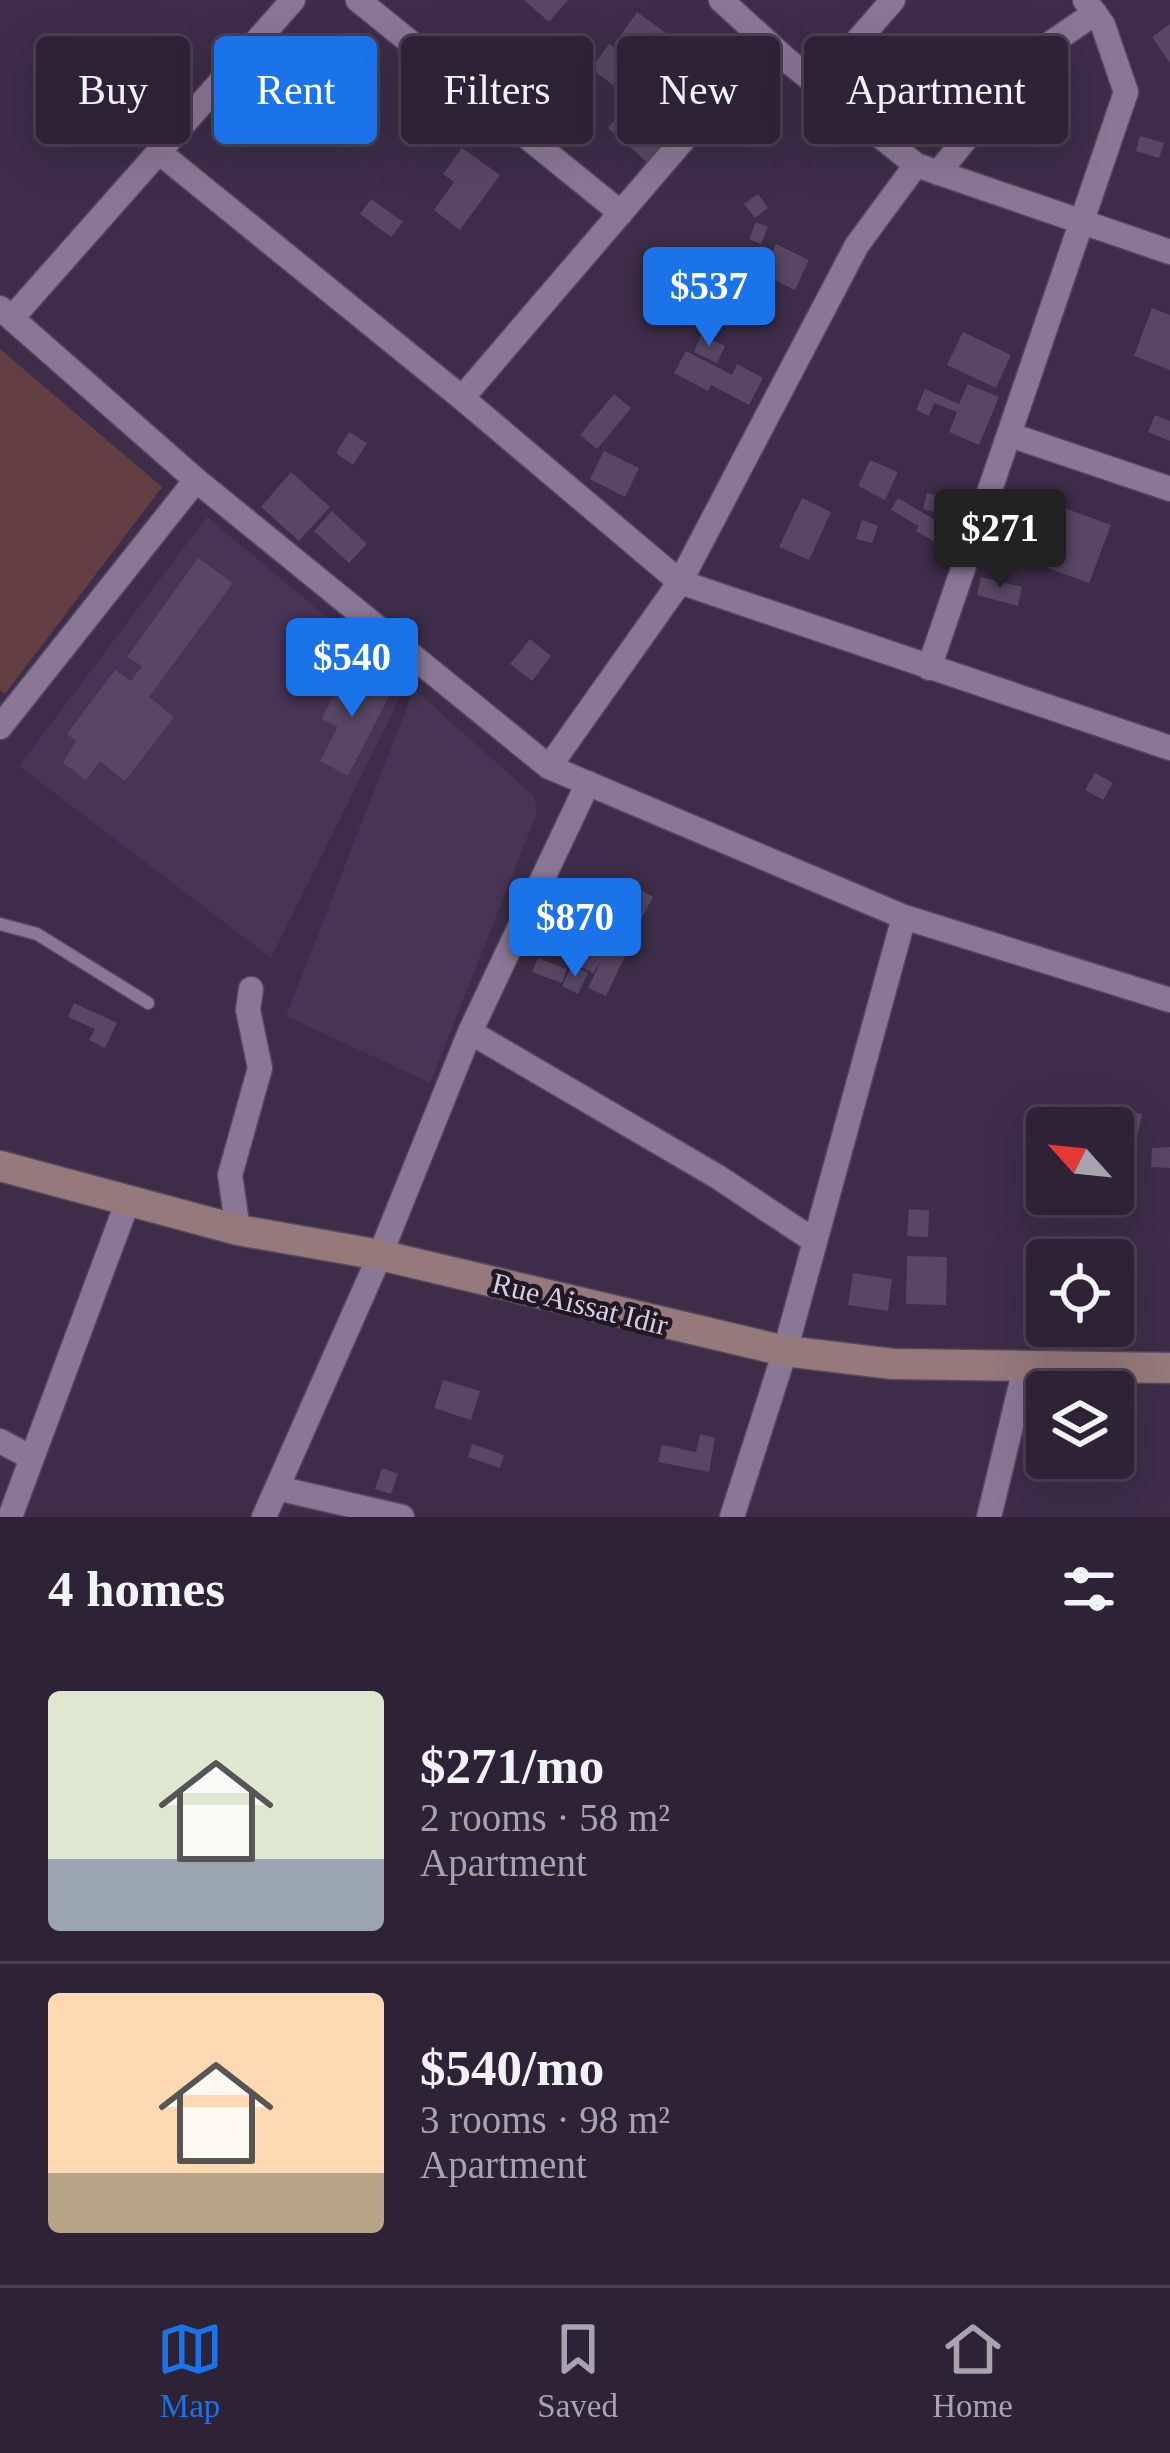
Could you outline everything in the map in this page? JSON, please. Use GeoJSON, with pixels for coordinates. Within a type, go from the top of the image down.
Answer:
{"type":"FeatureCollection","features":[{"type":"Feature","properties":{"kind":"street"},"geometry":{"type":"LineString","coordinates":[[293,0],[160,153],[6,313],[196,480],[550,767],[904,917],[1170,998]]}},
{"type":"Feature","properties":{"kind":"street"},"geometry":{"type":"LineString","coordinates":[[358,0],[621,213]]}},
{"type":"Feature","properties":{"kind":"street"},"geometry":{"type":"LineString","coordinates":[[721,0],[760,36]]}},
{"type":"Feature","properties":{"kind":"street"},"geometry":{"type":"LineString","coordinates":[[861,36],[892,0]]}},
{"type":"Feature","properties":{"kind":"street"},"geometry":{"type":"LineString","coordinates":[[550,767],[680,582],[857,245],[1035,54],[1090,7],[1103,25],[1126,92],[929,668]]}},
{"type":"Feature","properties":{"kind":"street"},"geometry":{"type":"LineString","coordinates":[[780,53],[804,73]]}},
{"type":"Feature","properties":{"kind":"street"},"geometry":{"type":"LineString","coordinates":[[462,398],[680,144]]}},
{"type":"Feature","properties":{"kind":"street"},"geometry":{"type":"LineString","coordinates":[[894,144],[927,170],[1170,253]]}},
{"type":"Feature","properties":{"kind":"street"},"geometry":{"type":"LineString","coordinates":[[160,153],[680,582],[1170,748]]}},
{"type":"Feature","properties":{"kind":"street"},"geometry":{"type":"LineString","coordinates":[[1010,435],[1170,489]]}},
{"type":"Feature","properties":{"kind":"street"},"geometry":{"type":"LineString","coordinates":[[0,727],[196,480]]}},
{"type":"Feature","properties":{"kind":"street"},"geometry":{"type":"LineString","coordinates":[[264,1517],[380,1255],[470,1032],[588,783]]}},
{"type":"Feature","properties":{"kind":"street"},"geometry":{"type":"LineString","coordinates":[[732,1517],[784,1351],[904,917]]}},
{"type":"Feature","properties":{"kind":"street"},"geometry":{"type":"LineString","coordinates":[[238,1229],[230,1175],[260,1068],[248,1010],[251,989]]}},
{"type":"Feature","properties":{"kind":"street"},"geometry":{"type":"LineString","coordinates":[[470,1032],[718,1177],[813,1240]]}},
{"type":"Feature","properties":{"kind":"street","name":"Rue Aissat Idir"},"geometry":{"type":"LineString","coordinates":[[0,1166],[238,1229],[380,1255],[784,1351],[892,1364],[1170,1369]]}},
{"type":"Feature","properties":{"kind":"street"},"geometry":{"type":"LineString","coordinates":[[10,1517],[129,1198]]}},
{"type":"Feature","properties":{"kind":"street"},"geometry":{"type":"LineString","coordinates":[[989,1517],[1025,1368]]}},
{"type":"Feature","properties":{"kind":"street"},"geometry":{"type":"LineString","coordinates":[[0,1442],[31,1457]]}},
{"type":"Feature","properties":{"kind":"street"},"geometry":{"type":"LineString","coordinates":[[277,1488],[402,1517]]}},
{"type":"Feature","properties":{"kind":"lane"},"geometry":{"type":"LineString","coordinates":[[0,924],[37,934],[148,1003]]}},
{"type":"Feature","properties":{"kind":"shaded area"},"geometry":{"type":"Polygon","coordinates":[[[0,349],[162,487],[5,694],[0,690],[0,349]]]}},
{"type":"Feature","properties":{"kind":"shaded area"},"geometry":{"type":"Polygon","coordinates":[[[207,517],[407,684],[271,958],[19,766],[207,517]]]}},
{"type":"Feature","properties":{"kind":"shaded area"},"geometry":{"type":"Polygon","coordinates":[[[414,689],[534,796],[537,813],[430,1083],[286,1016],[414,689]]]}},
{"type":"Feature","properties":{"kind":"building"},"geometry":{"type":"Polygon","coordinates":[[[524,0],[568,0],[549,22],[524,0]]]}},
{"type":"Feature","properties":{"kind":"building"},"geometry":{"type":"Polygon","coordinates":[[[637,12],[670,36],[620,36],[637,12]]]}},
{"type":"Feature","properties":{"kind":"building"},"geometry":{"type":"Polygon","coordinates":[[[1170,24],[1170,63],[1152,37],[1170,24]]]}},
{"type":"Feature","properties":{"kind":"building"},"geometry":{"type":"Polygon","coordinates":[[[609,44],[617,50],[617,88],[593,70],[609,44]]]}},
{"type":"Feature","properties":{"kind":"building"},"geometry":{"type":"Polygon","coordinates":[[[1140,136],[1164,143],[1159,158],[1136,151],[1140,136]]]}},
{"type":"Feature","properties":{"kind":"building"},"geometry":{"type":"Polygon","coordinates":[[[626,144],[660,148],[648,163],[626,144]]]}},
{"type":"Feature","properties":{"kind":"building"},"geometry":{"type":"Polygon","coordinates":[[[462,148],[500,175],[460,230],[434,210],[454,182],[443,174],[462,148]]]}},
{"type":"Feature","properties":{"kind":"building"},"geometry":{"type":"Polygon","coordinates":[[[758,194],[768,208],[755,218],[744,204],[758,194]]]}},
{"type":"Feature","properties":{"kind":"building"},"geometry":{"type":"Polygon","coordinates":[[[371,199],[403,222],[391,237],[360,214],[371,199]]]}},
{"type":"Feature","properties":{"kind":"building"},"geometry":{"type":"Polygon","coordinates":[[[756,222],[768,227],[761,244],[749,239],[756,222]]]}},
{"type":"Feature","properties":{"kind":"building"},"geometry":{"type":"Polygon","coordinates":[[[776,244],[809,260],[795,290],[762,274],[776,244]]]}},
{"type":"Feature","properties":{"kind":"building"},"geometry":{"type":"Polygon","coordinates":[[[714,270],[727,278],[713,300],[700,292],[714,270]]]}},
{"type":"Feature","properties":{"kind":"building"},"geometry":{"type":"Polygon","coordinates":[[[740,280],[751,286],[728,327],[717,321],[740,280]]]}},
{"type":"Feature","properties":{"kind":"building"},"geometry":{"type":"Polygon","coordinates":[[[1152,308],[1170,315],[1170,370],[1134,356],[1152,308]]]}},
{"type":"Feature","properties":{"kind":"building"},"geometry":{"type":"Polygon","coordinates":[[[963,332],[1011,355],[996,388],[947,365],[963,332]]]}},
{"type":"Feature","properties":{"kind":"building"},"geometry":{"type":"Polygon","coordinates":[[[701,335],[725,346],[717,363],[694,352],[701,335]]]}},
{"type":"Feature","properties":{"kind":"building"},"geometry":{"type":"Polygon","coordinates":[[[686,351],[732,375],[737,364],[763,378],[749,405],[674,373],[686,351]]]}},
{"type":"Feature","properties":{"kind":"building"},"geometry":{"type":"Polygon","coordinates":[[[968,384],[999,397],[979,445],[949,432],[957,412],[934,403],[929,416],[916,410],[925,389],[959,404],[968,384]]]}},
{"type":"Feature","properties":{"kind":"building"},"geometry":{"type":"Polygon","coordinates":[[[614,394],[631,408],[597,449],[580,435],[614,394]]]}},
{"type":"Feature","properties":{"kind":"building"},"geometry":{"type":"Polygon","coordinates":[[[1155,415],[1170,421],[1170,441],[1148,432],[1155,415]]]}},
{"type":"Feature","properties":{"kind":"building"},"geometry":{"type":"Polygon","coordinates":[[[349,432],[367,443],[353,465],[336,453],[349,432]]]}},
{"type":"Feature","properties":{"kind":"building"},"geometry":{"type":"Polygon","coordinates":[[[604,451],[639,468],[625,497],[590,479],[604,451]]]}},
{"type":"Feature","properties":{"kind":"building"},"geometry":{"type":"Polygon","coordinates":[[[870,460],[898,472],[885,500],[858,486],[870,460]]]}},
{"type":"Feature","properties":{"kind":"building"},"geometry":{"type":"Polygon","coordinates":[[[291,472],[330,507],[299,541],[261,507],[291,472]]]}},
{"type":"Feature","properties":{"kind":"building"},"geometry":{"type":"Polygon","coordinates":[[[927,493],[962,503],[957,519],[923,509],[927,493]]]}},
{"type":"Feature","properties":{"kind":"building"},"geometry":{"type":"Polygon","coordinates":[[[802,498],[831,512],[809,560],[779,547],[802,498]]]}},
{"type":"Feature","properties":{"kind":"building"},"geometry":{"type":"Polygon","coordinates":[[[898,498],[957,533],[948,549],[891,510],[898,498]]]}},
{"type":"Feature","properties":{"kind":"building"},"geometry":{"type":"Polygon","coordinates":[[[1056,505],[1111,525],[1089,583],[1045,567],[1051,551],[1040,547],[1056,505]]]}},
{"type":"Feature","properties":{"kind":"building"},"geometry":{"type":"Polygon","coordinates":[[[332,511],[367,544],[349,563],[314,531],[332,511]]]}},
{"type":"Feature","properties":{"kind":"building"},"geometry":{"type":"Polygon","coordinates":[[[862,520],[878,526],[872,543],[856,539],[862,520]]]}},
{"type":"Feature","properties":{"kind":"building"},"geometry":{"type":"Polygon","coordinates":[[[198,558],[233,583],[149,697],[174,717],[125,781],[100,761],[86,780],[63,763],[76,741],[67,734],[115,670],[131,681],[142,666],[127,657],[198,558]]]}},
{"type":"Feature","properties":{"kind":"building"},"geometry":{"type":"Polygon","coordinates":[[[981,577],[1022,587],[1018,606],[977,595],[981,577]]]}},
{"type":"Feature","properties":{"kind":"building"},"geometry":{"type":"Polygon","coordinates":[[[530,639],[551,656],[532,681],[510,664],[530,639]]]}},
{"type":"Feature","properties":{"kind":"building"},"geometry":{"type":"Polygon","coordinates":[[[345,671],[390,694],[348,776],[320,761],[338,727],[322,719],[345,671]]]}},
{"type":"Feature","properties":{"kind":"building"},"geometry":{"type":"Polygon","coordinates":[[[1095,773],[1113,783],[1103,800],[1085,790],[1095,773]]]}},
{"type":"Feature","properties":{"kind":"building"},"geometry":{"type":"Polygon","coordinates":[[[625,881],[653,897],[628,943],[600,927],[625,881]]]}},
{"type":"Feature","properties":{"kind":"building"},"geometry":{"type":"Polygon","coordinates":[[[579,927],[628,950],[606,996],[588,988],[601,961],[593,973],[563,957],[579,927]]]}},
{"type":"Feature","properties":{"kind":"building"},"geometry":{"type":"Polygon","coordinates":[[[538,958],[567,969],[562,983],[532,972],[538,958]]]}},
{"type":"Feature","properties":{"kind":"building"},"geometry":{"type":"Polygon","coordinates":[[[572,965],[588,973],[578,994],[562,986],[572,965]]]}},
{"type":"Feature","properties":{"kind":"building"},"geometry":{"type":"Polygon","coordinates":[[[74,1003],[117,1023],[105,1048],[89,1040],[95,1029],[68,1017],[74,1003]]]}},
{"type":"Feature","properties":{"kind":"building"},"geometry":{"type":"Polygon","coordinates":[[[1134,1112],[1142,1114],[1134,1151],[1134,1112]]]}},
{"type":"Feature","properties":{"kind":"building"},"geometry":{"type":"Polygon","coordinates":[[[1170,1147],[1170,1168],[1151,1167],[1152,1148],[1170,1147]]]}},
{"type":"Feature","properties":{"kind":"building"},"geometry":{"type":"Polygon","coordinates":[[[909,1209],[929,1210],[928,1237],[907,1236],[909,1209]]]}},
{"type":"Feature","properties":{"kind":"building"},"geometry":{"type":"Polygon","coordinates":[[[907,1256],[947,1257],[946,1305],[906,1304],[907,1256]]]}},
{"type":"Feature","properties":{"kind":"building"},"geometry":{"type":"Polygon","coordinates":[[[853,1273],[892,1279],[888,1311],[848,1305],[853,1273]]]}},
{"type":"Feature","properties":{"kind":"building"},"geometry":{"type":"Polygon","coordinates":[[[443,1380],[480,1391],[471,1420],[434,1408],[443,1380]]]}},
{"type":"Feature","properties":{"kind":"building"},"geometry":{"type":"Polygon","coordinates":[[[700,1434],[715,1438],[709,1472],[658,1462],[662,1445],[696,1452],[700,1434]]]}},
{"type":"Feature","properties":{"kind":"building"},"geometry":{"type":"Polygon","coordinates":[[[472,1444],[504,1455],[500,1468],[468,1457],[472,1444]]]}},
{"type":"Feature","properties":{"kind":"building"},"geometry":{"type":"Polygon","coordinates":[[[382,1468],[398,1474],[391,1494],[375,1489],[382,1468]]]}}]}
